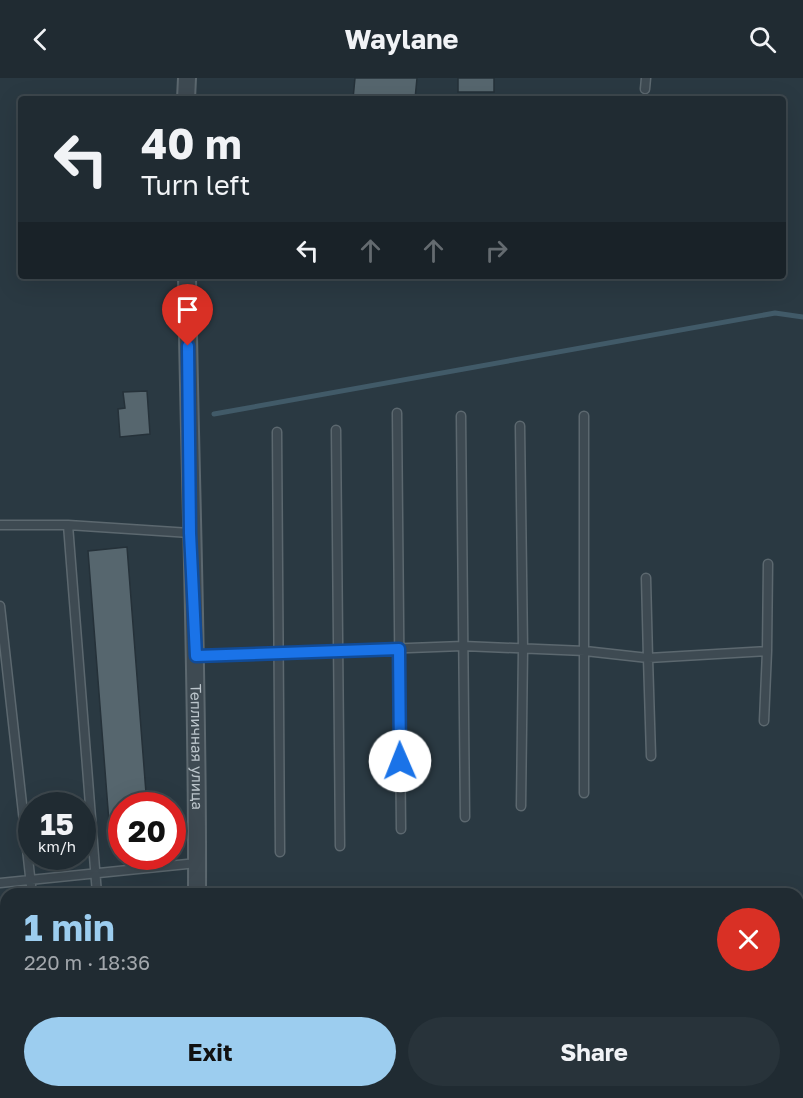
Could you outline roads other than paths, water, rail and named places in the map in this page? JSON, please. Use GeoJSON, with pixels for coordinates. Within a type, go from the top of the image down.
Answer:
{"type":"FeatureCollection","features":[{"type":"Feature","properties":{"kind":"street"},"geometry":{"type":"LineString","coordinates":[[186,96],[187,78]]}},
{"type":"Feature","properties":{"kind":"street","name":"Тепличная улица"},"geometry":{"type":"LineString","coordinates":[[187,279],[190,533],[196,656],[196,888]]}},
{"type":"Feature","properties":{"kind":"lane"},"geometry":{"type":"LineString","coordinates":[[645,89],[646,78]]}},
{"type":"Feature","properties":{"kind":"lane"},"geometry":{"type":"LineString","coordinates":[[397,412],[401,829]]}},
{"type":"Feature","properties":{"kind":"lane"},"geometry":{"type":"LineString","coordinates":[[461,416],[465,817]]}},
{"type":"Feature","properties":{"kind":"lane"},"geometry":{"type":"LineString","coordinates":[[584,416],[584,793]]}},
{"type":"Feature","properties":{"kind":"lane"},"geometry":{"type":"LineString","coordinates":[[520,426],[523,649],[521,806]]}},
{"type":"Feature","properties":{"kind":"lane"},"geometry":{"type":"LineString","coordinates":[[336,430],[340,846]]}},
{"type":"Feature","properties":{"kind":"lane"},"geometry":{"type":"LineString","coordinates":[[278,432],[277,653],[280,852]]}},
{"type":"Feature","properties":{"kind":"lane"},"geometry":{"type":"LineString","coordinates":[[0,525],[68,525],[190,533]]}},
{"type":"Feature","properties":{"kind":"lane"},"geometry":{"type":"LineString","coordinates":[[68,525],[96,888]]}},
{"type":"Feature","properties":{"kind":"lane"},"geometry":{"type":"LineString","coordinates":[[764,721],[768,564]]}},
{"type":"Feature","properties":{"kind":"lane"},"geometry":{"type":"LineString","coordinates":[[646,578],[651,756]]}},
{"type":"Feature","properties":{"kind":"lane"},"geometry":{"type":"LineString","coordinates":[[0,606],[31,888]]}},
{"type":"Feature","properties":{"kind":"lane"},"geometry":{"type":"LineString","coordinates":[[196,656],[463,646],[585,651],[648,658],[767,651]]}},
{"type":"Feature","properties":{"kind":"lane"},"geometry":{"type":"LineString","coordinates":[[0,883],[197,863]]}},
{"type":"Feature","properties":{"kind":"waterway"},"geometry":{"type":"LineString","coordinates":[[214,414],[775,313],[803,317]]}}]}
